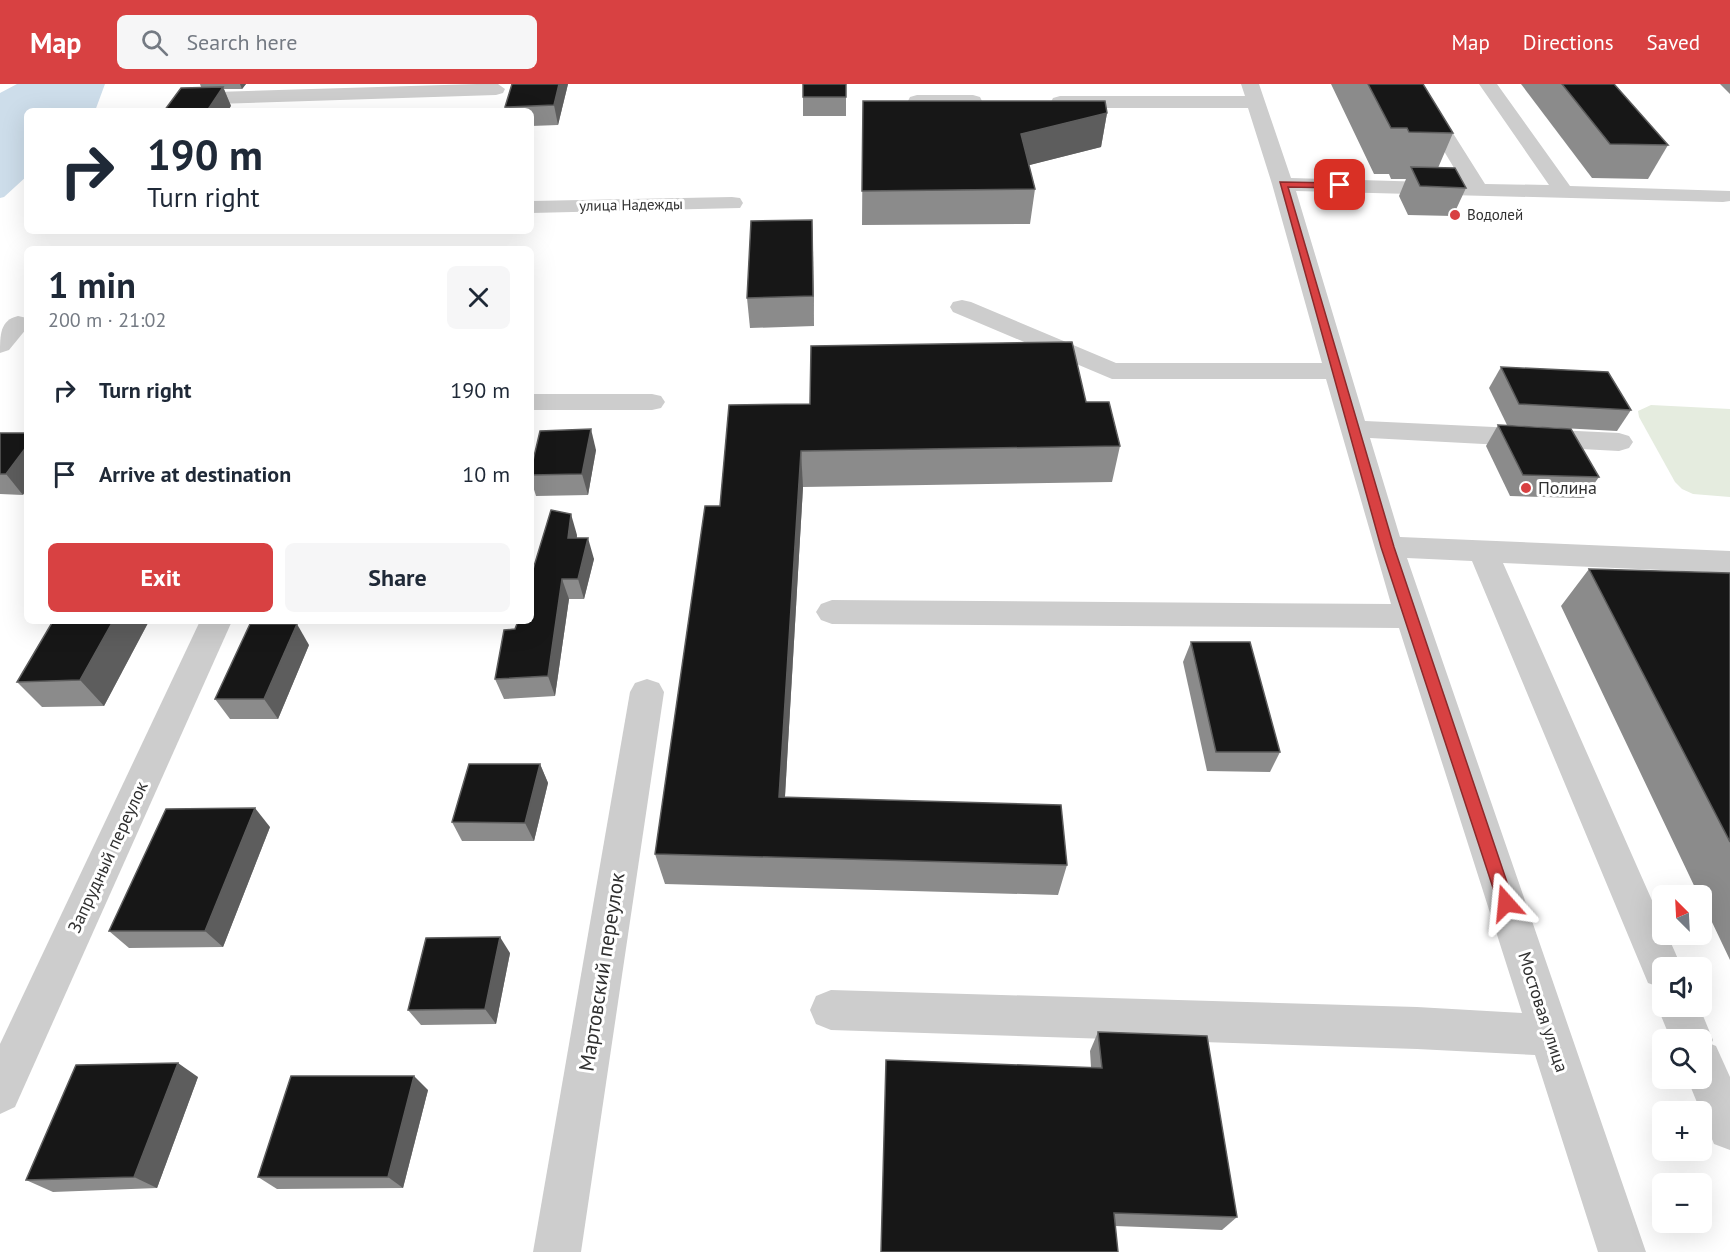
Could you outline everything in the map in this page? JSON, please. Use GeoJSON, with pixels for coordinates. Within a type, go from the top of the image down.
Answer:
{"type":"FeatureCollection","features":[{"type":"Feature","properties":{"kind":"street"},"geometry":{"type":"LineString","coordinates":[[1413,84],[1478,190]]}},
{"type":"Feature","properties":{"kind":"street"},"geometry":{"type":"LineString","coordinates":[[1488,84],[1564,192]]}},
{"type":"Feature","properties":{"kind":"street"},"geometry":{"type":"LineString","coordinates":[[183,99],[497,86],[489,108]]}},
{"type":"Feature","properties":{"kind":"street"},"geometry":{"type":"LineString","coordinates":[[1037,101],[1253,93]]}},
{"type":"Feature","properties":{"kind":"street","name":"Мостовая улица"},"geometry":{"type":"LineString","coordinates":[[1253,93],[1283,184],[1388,547],[1622,1252]]}},
{"type":"Feature","properties":{"kind":"street"},"geometry":{"type":"LineString","coordinates":[[917,101],[989,101]]}},
{"type":"Feature","properties":{"kind":"street"},"geometry":{"type":"LineString","coordinates":[[1283,184],[1723,196]]}},
{"type":"Feature","properties":{"kind":"street","name":"улица Надежды"},"geometry":{"type":"LineString","coordinates":[[534,207],[732,203]]}},
{"type":"Feature","properties":{"kind":"street"},"geometry":{"type":"LineString","coordinates":[[962,307],[1112,371],[1337,371]]}},
{"type":"Feature","properties":{"kind":"street"},"geometry":{"type":"LineString","coordinates":[[0,345],[18,323]]}},
{"type":"Feature","properties":{"kind":"street"},"geometry":{"type":"LineString","coordinates":[[534,402],[652,402]]}},
{"type":"Feature","properties":{"kind":"street"},"geometry":{"type":"LineString","coordinates":[[1354,429],[1619,442]]}},
{"type":"Feature","properties":{"kind":"street"},"geometry":{"type":"LineString","coordinates":[[1388,547],[1730,562]]}},
{"type":"Feature","properties":{"kind":"street"},"geometry":{"type":"LineString","coordinates":[[1483,551],[1657,957]]}},
{"type":"Feature","properties":{"kind":"street"},"geometry":{"type":"LineString","coordinates":[[832,612],[1411,616]]}},
{"type":"Feature","properties":{"kind":"street","name":"Запрудный переулок"},"geometry":{"type":"LineString","coordinates":[[0,1092],[215,624]]}},
{"type":"Feature","properties":{"kind":"street","name":"Мартовский переулок"},"geometry":{"type":"LineString","coordinates":[[557,1252],[647,692]]}},
{"type":"Feature","properties":{"kind":"street"},"geometry":{"type":"LineString","coordinates":[[831,1010],[1417,1028],[1550,1035]]}},
{"type":"Feature","properties":{"kind":"street"},"geometry":{"type":"LineString","coordinates":[[1712,1086],[1730,1128]]}},
{"type":"Feature","properties":{"kind":"shaded area"},"geometry":{"type":"Polygon","coordinates":[[[1651,405],[1730,409],[1730,497],[1693,494],[1682,489],[1675,482],[1639,417],[1638,411],[1651,405]]]}},
{"type":"Feature","properties":{"kind":"water"},"geometry":{"type":"Polygon","coordinates":[[[17,84],[105,84],[96,108],[24,108],[24,179],[0,198],[0,93],[17,84]]]}},
{"type":"Feature","properties":{"kind":"building"},"geometry":{"type":"Polygon","coordinates":[[[512,84],[559,84],[554,105],[505,107],[512,84]]]}},
{"type":"Feature","properties":{"kind":"building"},"geometry":{"type":"Polygon","coordinates":[[[803,84],[846,84],[846,97],[803,97],[803,84]]]}},
{"type":"Feature","properties":{"kind":"building"},"geometry":{"type":"Polygon","coordinates":[[[1368,84],[1423,84],[1453,133],[1409,132],[1407,128],[1391,128],[1368,84]]]}},
{"type":"Feature","properties":{"kind":"building"},"geometry":{"type":"Polygon","coordinates":[[[1562,84],[1614,84],[1668,145],[1610,144],[1562,84]]]}},
{"type":"Feature","properties":{"kind":"building"},"geometry":{"type":"Polygon","coordinates":[[[223,87],[209,108],[166,108],[181,88],[223,87]]]}},
{"type":"Feature","properties":{"kind":"building"},"geometry":{"type":"Polygon","coordinates":[[[863,101],[1105,101],[1107,113],[1021,134],[1035,189],[862,191],[863,101]]]}},
{"type":"Feature","properties":{"kind":"building"},"geometry":{"type":"Polygon","coordinates":[[[1411,167],[1455,168],[1466,188],[1420,186],[1411,167]]]}},
{"type":"Feature","properties":{"kind":"building"},"geometry":{"type":"Polygon","coordinates":[[[812,220],[813,296],[747,298],[751,221],[812,220]]]}},
{"type":"Feature","properties":{"kind":"building"},"geometry":{"type":"Polygon","coordinates":[[[1072,342],[1086,402],[1109,402],[1120,446],[801,451],[779,797],[1061,805],[1067,865],[655,854],[705,506],[720,506],[729,405],[810,404],[811,346],[1072,342]]]}},
{"type":"Feature","properties":{"kind":"building"},"geometry":{"type":"Polygon","coordinates":[[[1501,367],[1608,372],[1631,410],[1519,404],[1501,367]]]}},
{"type":"Feature","properties":{"kind":"building"},"geometry":{"type":"Polygon","coordinates":[[[1498,425],[1571,429],[1599,477],[1523,475],[1498,425]]]}},
{"type":"Feature","properties":{"kind":"building"},"geometry":{"type":"Polygon","coordinates":[[[591,429],[582,474],[534,475],[534,456],[540,431],[591,429]]]}},
{"type":"Feature","properties":{"kind":"building"},"geometry":{"type":"Polygon","coordinates":[[[0,433],[24,433],[24,450],[6,474],[0,474],[0,433]]]}},
{"type":"Feature","properties":{"kind":"building"},"geometry":{"type":"Polygon","coordinates":[[[551,510],[571,514],[568,538],[588,538],[578,579],[562,579],[548,676],[495,679],[504,630],[515,629],[517,624],[534,624],[534,566],[551,510]]]}},
{"type":"Feature","properties":{"kind":"building"},"geometry":{"type":"Polygon","coordinates":[[[1589,569],[1730,573],[1730,842],[1589,569]]]}},
{"type":"Feature","properties":{"kind":"building"},"geometry":{"type":"Polygon","coordinates":[[[51,624],[111,624],[80,680],[17,682],[51,624]]]}},
{"type":"Feature","properties":{"kind":"building"},"geometry":{"type":"Polygon","coordinates":[[[250,624],[297,624],[264,699],[215,699],[250,624]]]}},
{"type":"Feature","properties":{"kind":"building"},"geometry":{"type":"Polygon","coordinates":[[[1191,642],[1250,642],[1280,752],[1216,752],[1191,642]]]}},
{"type":"Feature","properties":{"kind":"building"},"geometry":{"type":"Polygon","coordinates":[[[469,764],[540,764],[525,823],[452,822],[469,764]]]}},
{"type":"Feature","properties":{"kind":"building"},"geometry":{"type":"Polygon","coordinates":[[[255,808],[205,931],[109,931],[166,809],[255,808]]]}},
{"type":"Feature","properties":{"kind":"building"},"geometry":{"type":"Polygon","coordinates":[[[500,937],[485,1009],[408,1010],[426,938],[500,937]]]}},
{"type":"Feature","properties":{"kind":"building"},"geometry":{"type":"Polygon","coordinates":[[[1098,1032],[1207,1036],[1237,1217],[1114,1213],[1118,1252],[881,1252],[886,1060],[1102,1068],[1098,1032]]]}},
{"type":"Feature","properties":{"kind":"building"},"geometry":{"type":"Polygon","coordinates":[[[178,1063],[134,1177],[26,1180],[76,1065],[178,1063]]]}},
{"type":"Feature","properties":{"kind":"building"},"geometry":{"type":"Polygon","coordinates":[[[291,1076],[414,1076],[388,1177],[258,1177],[291,1076]]]}},
{"type":"Feature","properties":{"kind":"place","name":"Водолей"},"geometry":{"type":"Point","coordinates":[1455,215]}},
{"type":"Feature","properties":{"kind":"place","name":"Полина"},"geometry":{"type":"Point","coordinates":[1526,488]}},
{"type":"Feature","properties":{"kind":"route"},"geometry":{"type":"LineString","coordinates":[[1340,185],[1283,184],[1388,547],[1506,903]]}}]}
